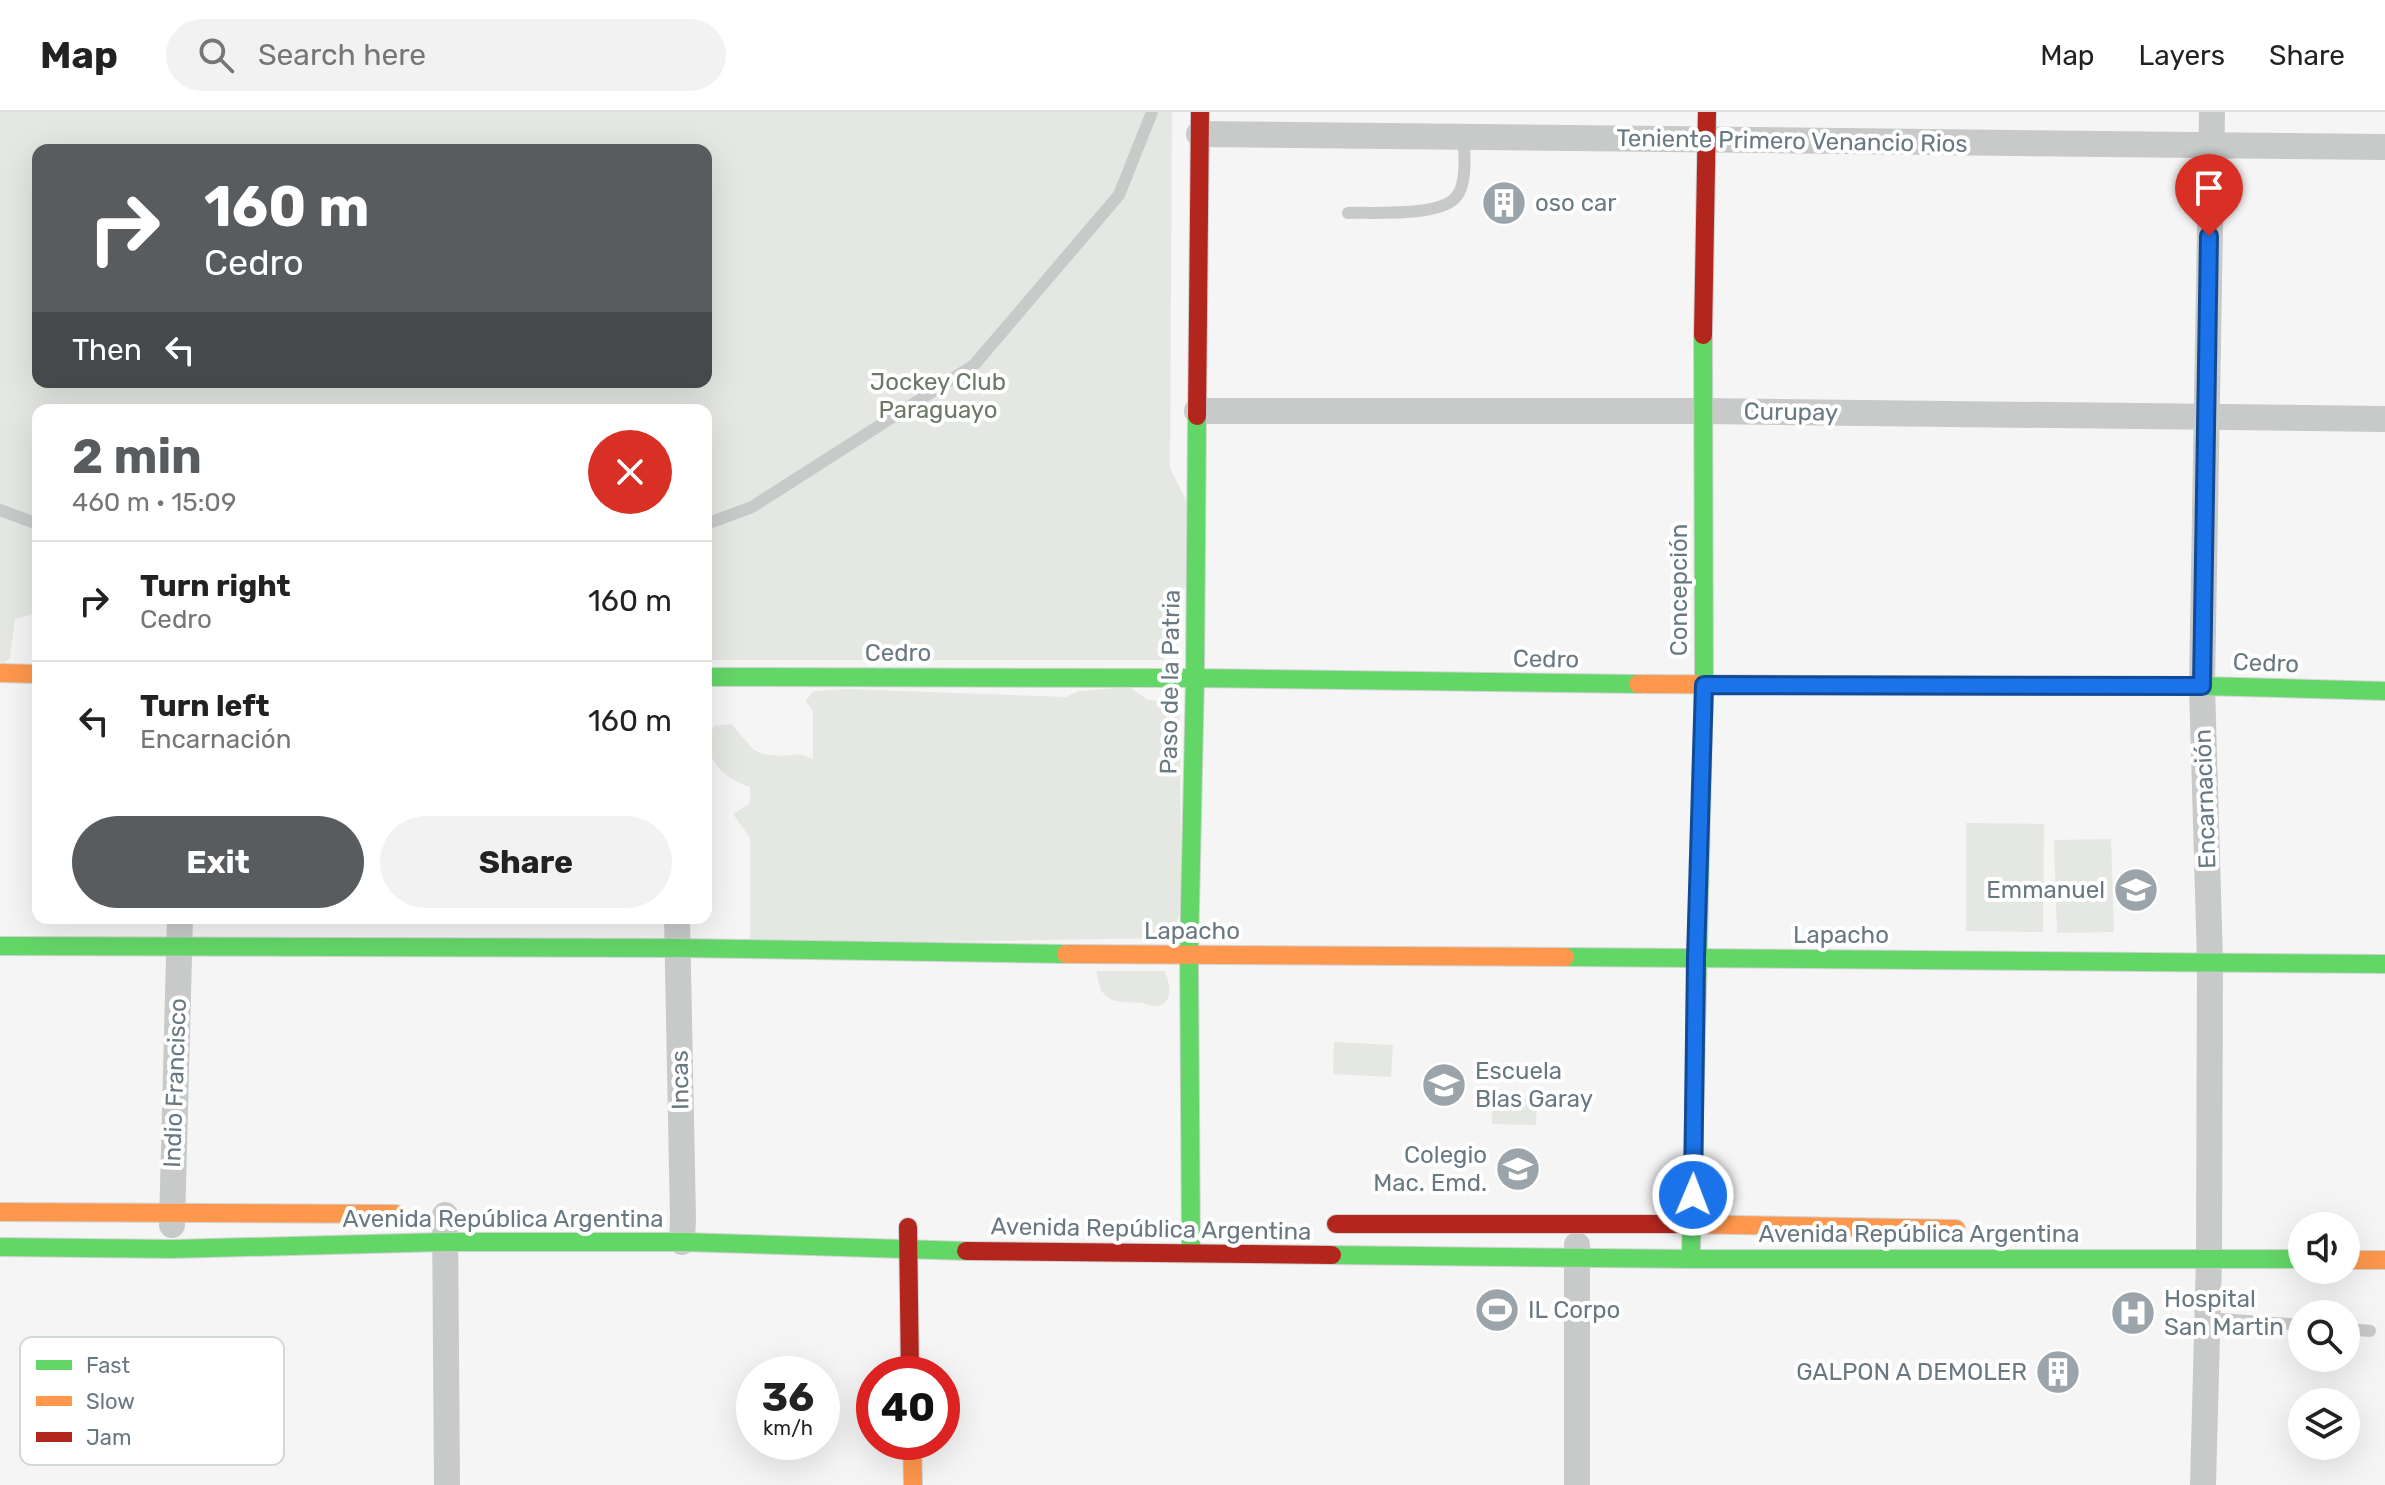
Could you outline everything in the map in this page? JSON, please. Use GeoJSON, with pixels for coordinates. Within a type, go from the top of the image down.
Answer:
{"type":"FeatureCollection","features":[{"type":"Feature","properties":{"kind":"main road","name":"Concepción"},"geometry":{"type":"LineString","coordinates":[[1690,1259],[1704,685],[1702,411],[1707,112]]}},
{"type":"Feature","properties":{"kind":"main road","name":"Paso de la Patria"},"geometry":{"type":"LineString","coordinates":[[1191,1253],[1189,954],[1200,123]]}},
{"type":"Feature","properties":{"kind":"main road"},"geometry":{"type":"LineString","coordinates":[[0,673],[32,674]]}},
{"type":"Feature","properties":{"kind":"main road","name":"Cedro"},"geometry":{"type":"LineString","coordinates":[[712,677],[2202,686],[2385,691]]}},
{"type":"Feature","properties":{"kind":"main road","name":"Lapacho"},"geometry":{"type":"LineString","coordinates":[[0,946],[677,948],[1127,955],[2385,964]]}},
{"type":"Feature","properties":{"kind":"main road","name":"Avenida República Argentina"},"geometry":{"type":"LineString","coordinates":[[0,1212],[438,1215]]}},
{"type":"Feature","properties":{"kind":"main road","name":"Avenida República Argentina"},"geometry":{"type":"LineString","coordinates":[[1315,1224],[1693,1224],[1974,1229]]}},
{"type":"Feature","properties":{"kind":"main road","name":"Avenida República Argentina"},"geometry":{"type":"LineString","coordinates":[[0,1247],[172,1249],[445,1242],[683,1225],[907,1250],[1690,1259],[2208,1239],[2288,1256]]}},
{"type":"Feature","properties":{"kind":"main road"},"geometry":{"type":"LineString","coordinates":[[908,1226],[910,1356]]}},
{"type":"Feature","properties":{"kind":"main road"},"geometry":{"type":"LineString","coordinates":[[2360,1260],[2385,1260]]}},
{"type":"Feature","properties":{"kind":"main road"},"geometry":{"type":"LineString","coordinates":[[912,1460],[913,1485]]}},
{"type":"Feature","properties":{"kind":"street","name":"Encarnación"},"geometry":{"type":"LineString","coordinates":[[2203,1485],[2210,961],[2202,686],[2212,112]]}},
{"type":"Feature","properties":{"kind":"street","name":"Teniente Primero Venancio Rios"},"geometry":{"type":"LineString","coordinates":[[1200,123],[1463,137],[2385,147]]}},
{"type":"Feature","properties":{"kind":"street","name":"Curupay"},"geometry":{"type":"LineString","coordinates":[[1197,411],[1702,411],[2385,419]]}},
{"type":"Feature","properties":{"kind":"street","name":"Indio Francisco"},"geometry":{"type":"LineString","coordinates":[[172,1249],[180,924]]}},
{"type":"Feature","properties":{"kind":"street","name":"Incas"},"geometry":{"type":"LineString","coordinates":[[677,924],[683,1225]]}},
{"type":"Feature","properties":{"kind":"street"},"geometry":{"type":"LineString","coordinates":[[438,1215],[445,1242],[447,1485]]}},
{"type":"Feature","properties":{"kind":"street"},"geometry":{"type":"LineString","coordinates":[[1576,1226],[1577,1485]]}},
{"type":"Feature","properties":{"kind":"lane"},"geometry":{"type":"LineString","coordinates":[[712,522],[752,507],[974,365],[1119,195],[1152,112]]}},
{"type":"Feature","properties":{"kind":"lane"},"geometry":{"type":"LineString","coordinates":[[1348,213],[1430,210],[1447,205],[1458,195],[1466,159],[1463,137]]}},
{"type":"Feature","properties":{"kind":"lane"},"geometry":{"type":"LineString","coordinates":[[0,510],[32,522]]}},
{"type":"Feature","properties":{"kind":"lane"},"geometry":{"type":"LineString","coordinates":[[2207,1318],[2288,1324]]}},
{"type":"Feature","properties":{"kind":"lane"},"geometry":{"type":"LineString","coordinates":[[2360,1330],[2370,1331]]}},
{"type":"Feature","properties":{"kind":"green space","name":"Jockey Club Paraguayo"},"geometry":{"type":"Polygon","coordinates":[[[0,112],[1172,112],[1170,468],[1187,502],[1196,579],[1168,601],[1168,654],[1163,660],[712,660],[712,404],[32,404],[32,615],[15,619],[10,658],[0,667],[0,112]]]}},
{"type":"Feature","properties":{"kind":"green space"},"geometry":{"type":"Polygon","coordinates":[[[1129,687],[1148,700],[1179,702],[1182,906],[1171,938],[750,945],[750,838],[733,814],[750,803],[750,787],[723,772],[714,761],[714,726],[731,724],[754,750],[763,754],[800,754],[813,759],[813,711],[806,701],[813,691],[847,689],[1066,697],[1079,691],[1129,687]]]}},
{"type":"Feature","properties":{"kind":"green space"},"geometry":{"type":"Polygon","coordinates":[[[1966,823],[2044,824],[2043,932],[1966,931],[1966,823]]]}},
{"type":"Feature","properties":{"kind":"green space"},"geometry":{"type":"Polygon","coordinates":[[[2111,839],[2114,932],[2057,933],[2054,840],[2111,839]]]}},
{"type":"Feature","properties":{"kind":"green space"},"geometry":{"type":"Polygon","coordinates":[[[1096,971],[1164,971],[1169,987],[1168,998],[1155,1006],[1113,1000],[1101,990],[1096,971]]]}},
{"type":"Feature","properties":{"kind":"green space"},"geometry":{"type":"Polygon","coordinates":[[[1334,1042],[1393,1045],[1391,1077],[1333,1074],[1334,1042]]]}},
{"type":"Feature","properties":{"kind":"green space"},"geometry":{"type":"Polygon","coordinates":[[[1492,1095],[1537,1096],[1536,1125],[1492,1124],[1492,1095]]]}},
{"type":"Feature","properties":{"kind":"traffic: fast"},"geometry":{"type":"LineString","coordinates":[[1691,1250],[1704,685],[1703,335]]}},
{"type":"Feature","properties":{"kind":"traffic: fast"},"geometry":{"type":"LineString","coordinates":[[1191,1253],[1189,954],[1197,416]]}},
{"type":"Feature","properties":{"kind":"traffic: fast"},"geometry":{"type":"LineString","coordinates":[[712,677],[1195,678],[1638,684]]}},
{"type":"Feature","properties":{"kind":"traffic: fast"},"geometry":{"type":"LineString","coordinates":[[1986,686],[2202,686],[2385,691]]}},
{"type":"Feature","properties":{"kind":"traffic: fast"},"geometry":{"type":"LineString","coordinates":[[0,946],[677,948],[1066,954]]}},
{"type":"Feature","properties":{"kind":"traffic: fast"},"geometry":{"type":"LineString","coordinates":[[1565,957],[2385,964]]}},
{"type":"Feature","properties":{"kind":"traffic: fast"},"geometry":{"type":"LineString","coordinates":[[0,1247],[172,1249],[445,1242],[682,1242],[966,1251]]}},
{"type":"Feature","properties":{"kind":"traffic: fast"},"geometry":{"type":"LineString","coordinates":[[1332,1255],[1690,1259],[2288,1259]]}},
{"type":"Feature","properties":{"kind":"traffic: slow"},"geometry":{"type":"LineString","coordinates":[[0,673],[32,674]]}},
{"type":"Feature","properties":{"kind":"traffic: slow"},"geometry":{"type":"LineString","coordinates":[[1638,684],[1986,686]]}},
{"type":"Feature","properties":{"kind":"traffic: slow"},"geometry":{"type":"LineString","coordinates":[[1066,954],[1565,957]]}},
{"type":"Feature","properties":{"kind":"traffic: slow"},"geometry":{"type":"LineString","coordinates":[[0,1212],[396,1214]]}},
{"type":"Feature","properties":{"kind":"traffic: slow"},"geometry":{"type":"LineString","coordinates":[[1677,1224],[1956,1229]]}},
{"type":"Feature","properties":{"kind":"traffic: slow"},"geometry":{"type":"LineString","coordinates":[[2360,1260],[2385,1260]]}},
{"type":"Feature","properties":{"kind":"traffic: slow"},"geometry":{"type":"LineString","coordinates":[[912,1460],[913,1485]]}},
{"type":"Feature","properties":{"kind":"traffic: jam"},"geometry":{"type":"LineString","coordinates":[[1197,416],[1200,112]]}},
{"type":"Feature","properties":{"kind":"traffic: jam"},"geometry":{"type":"LineString","coordinates":[[1703,335],[1707,112]]}},
{"type":"Feature","properties":{"kind":"traffic: jam"},"geometry":{"type":"LineString","coordinates":[[1336,1224],[1677,1224]]}},
{"type":"Feature","properties":{"kind":"traffic: jam"},"geometry":{"type":"LineString","coordinates":[[908,1227],[910,1356]]}},
{"type":"Feature","properties":{"kind":"traffic: jam"},"geometry":{"type":"LineString","coordinates":[[966,1251],[1332,1255]]}},
{"type":"Feature","properties":{"kind":"place","name":"oso car"},"geometry":{"type":"Point","coordinates":[1504,203]}},
{"type":"Feature","properties":{"kind":"place","name":"Emmanuel"},"geometry":{"type":"Point","coordinates":[2136,890]}},
{"type":"Feature","properties":{"kind":"place","name":"Escuela Blas Garay"},"geometry":{"type":"Point","coordinates":[1444,1085]}},
{"type":"Feature","properties":{"kind":"place","name":"Colegio Mac. Emd."},"geometry":{"type":"Point","coordinates":[1518,1169]}},
{"type":"Feature","properties":{"kind":"place","name":"IL Corpo"},"geometry":{"type":"Point","coordinates":[1497,1310]}},
{"type":"Feature","properties":{"kind":"place","name":"Hospital San Martin"},"geometry":{"type":"Point","coordinates":[2133,1313]}},
{"type":"Feature","properties":{"kind":"place","name":"GALPON A DEMOLER"},"geometry":{"type":"Point","coordinates":[2058,1372]}},
{"type":"Feature","properties":{"kind":"route"},"geometry":{"type":"LineString","coordinates":[[1693,1195],[1704,685],[2202,686],[2209,236]]}}]}
